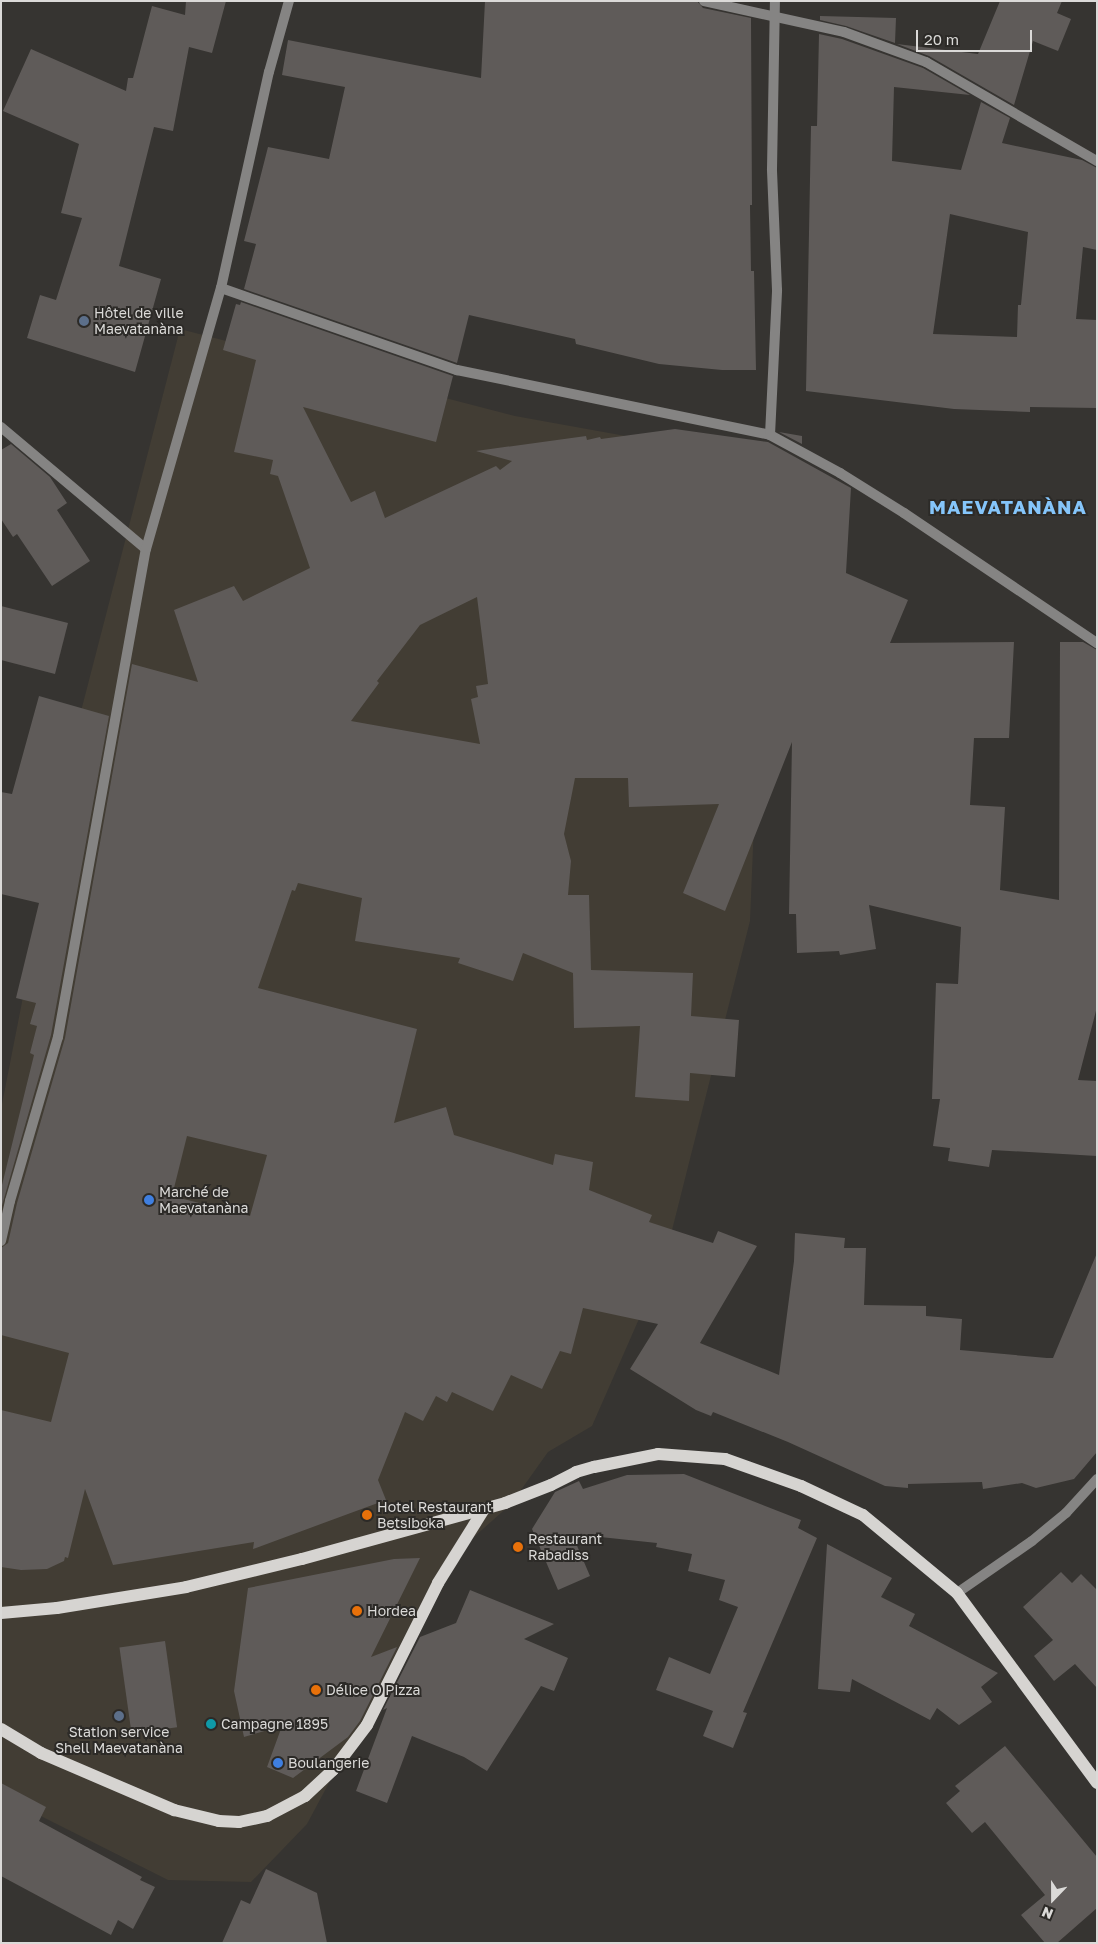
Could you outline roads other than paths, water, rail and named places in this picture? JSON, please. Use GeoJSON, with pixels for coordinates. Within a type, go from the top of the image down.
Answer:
{"type":"FeatureCollection","features":[{"type":"Feature","properties":{"kind":"main road"},"geometry":{"type":"LineString","coordinates":[[1,1613],[57,1608],[186,1587],[302,1559],[484,1509],[551,1485],[576,1472],[658,1454],[725,1459],[800,1486],[863,1515],[957,1593],[1097,1783]]}},
{"type":"Feature","properties":{"kind":"main road"},"geometry":{"type":"LineString","coordinates":[[1,1729],[41,1753],[174,1810],[219,1821],[239,1822],[267,1816],[304,1796],[332,1770],[367,1725],[438,1583],[484,1509]]}},
{"type":"Feature","properties":{"kind":"street"},"geometry":{"type":"LineString","coordinates":[[1,1241],[10,1201],[58,1037],[146,549],[221,288],[269,72],[289,1]]}},
{"type":"Feature","properties":{"kind":"street"},"geometry":{"type":"LineString","coordinates":[[704,1],[844,32],[926,62],[1097,161]]}},
{"type":"Feature","properties":{"kind":"street"},"geometry":{"type":"LineString","coordinates":[[770,436],[778,290],[772,169],[775,1]]}},
{"type":"Feature","properties":{"kind":"street"},"geometry":{"type":"LineString","coordinates":[[221,288],[457,370],[770,436],[840,473],[904,512],[1097,643]]}},
{"type":"Feature","properties":{"kind":"street"},"geometry":{"type":"LineString","coordinates":[[1,427],[146,549]]}},
{"type":"Feature","properties":{"kind":"street"},"geometry":{"type":"LineString","coordinates":[[957,1593],[1032,1541],[1066,1513],[1097,1479]]}},
{"type":"Feature","properties":{"kind":"place","name":"Hôtel de ville Maevatanàna"},"geometry":{"type":"Point","coordinates":[84,321]}},
{"type":"Feature","properties":{"kind":"place","name":"Marché de Maevatanàna"},"geometry":{"type":"Point","coordinates":[149,1200]}},
{"type":"Feature","properties":{"kind":"place","name":"Hotel Restaurant Betsiboka"},"geometry":{"type":"Point","coordinates":[367,1515]}},
{"type":"Feature","properties":{"kind":"place","name":"Restaurant Rabadiss"},"geometry":{"type":"Point","coordinates":[518,1547]}},
{"type":"Feature","properties":{"kind":"place","name":"Hordea"},"geometry":{"type":"Point","coordinates":[357,1611]}},
{"type":"Feature","properties":{"kind":"place","name":"Délice O Pizza"},"geometry":{"type":"Point","coordinates":[316,1690]}},
{"type":"Feature","properties":{"kind":"place","name":"Station service Shell Maevatanàna"},"geometry":{"type":"Point","coordinates":[119,1716]}},
{"type":"Feature","properties":{"kind":"place","name":"Campagne 1895"},"geometry":{"type":"Point","coordinates":[211,1724]}},
{"type":"Feature","properties":{"kind":"place","name":"Boulangerie"},"geometry":{"type":"Point","coordinates":[278,1763]}},
{"type":"Feature","properties":{"kind":"district","name":"MAEVATANÀNA"},"geometry":{"type":"Point","coordinates":[1008,507]}}]}
